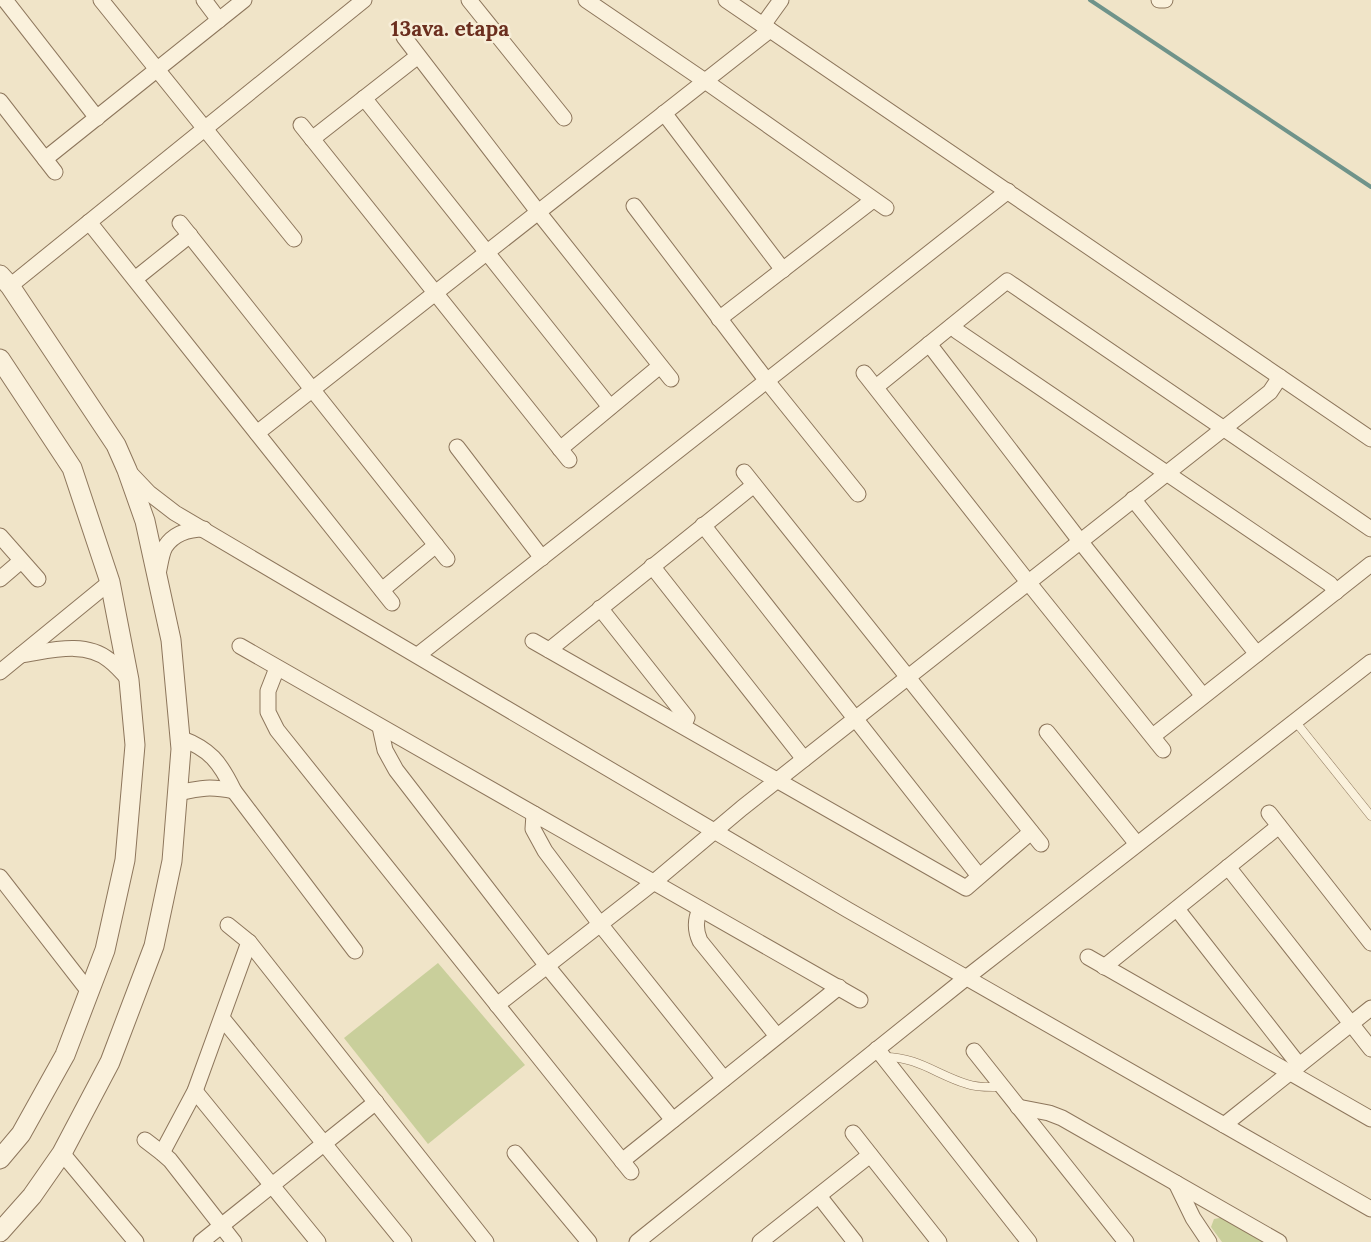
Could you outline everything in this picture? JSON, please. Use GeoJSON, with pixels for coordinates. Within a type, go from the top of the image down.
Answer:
{"type":"FeatureCollection","features":[{"type":"Feature","properties":{"kind":"street"},"geometry":{"type":"LineString","coordinates":[[5,0],[97,118]]}},
{"type":"Feature","properties":{"kind":"street"},"geometry":{"type":"LineString","coordinates":[[101,0],[294,239]]}},
{"type":"Feature","properties":{"kind":"street"},"geometry":{"type":"LineString","coordinates":[[204,0],[219,20]]}},
{"type":"Feature","properties":{"kind":"street"},"geometry":{"type":"LineString","coordinates":[[45,159],[244,0]]}},
{"type":"Feature","properties":{"kind":"street"},"geometry":{"type":"LineString","coordinates":[[0,1232],[32,1196],[62,1153],[110,1062],[154,946],[172,862],[181,749],[171,640],[145,521],[127,470],[116,445],[5,280],[89,222],[364,0]]}},
{"type":"Feature","properties":{"kind":"street"},"geometry":{"type":"LineString","coordinates":[[586,0],[705,81],[879,204],[783,270],[719,319]]}},
{"type":"Feature","properties":{"kind":"street"},"geometry":{"type":"LineString","coordinates":[[726,0],[1371,439]]}},
{"type":"Feature","properties":{"kind":"street"},"geometry":{"type":"LineString","coordinates":[[257,433],[705,81],[766,27],[781,0]]}},
{"type":"Feature","properties":{"kind":"street"},"geometry":{"type":"LineString","coordinates":[[1159,0],[1166,0]]}},
{"type":"Feature","properties":{"kind":"street"},"geometry":{"type":"LineString","coordinates":[[477,2],[564,118]]}},
{"type":"Feature","properties":{"kind":"street"},"geometry":{"type":"LineString","coordinates":[[404,37],[538,213],[671,379]]}},
{"type":"Feature","properties":{"kind":"street"},"geometry":{"type":"LineString","coordinates":[[312,138],[418,56]]}},
{"type":"Feature","properties":{"kind":"street"},"geometry":{"type":"LineString","coordinates":[[364,98],[610,407]]}},
{"type":"Feature","properties":{"kind":"street"},"geometry":{"type":"LineString","coordinates":[[0,101],[55,172]]}},
{"type":"Feature","properties":{"kind":"street"},"geometry":{"type":"LineString","coordinates":[[664,113],[783,270]]}},
{"type":"Feature","properties":{"kind":"street"},"geometry":{"type":"LineString","coordinates":[[301,126],[565,454],[610,407],[660,366]]}},
{"type":"Feature","properties":{"kind":"street"},"geometry":{"type":"LineString","coordinates":[[418,655],[1008,191]]}},
{"type":"Feature","properties":{"kind":"street"},"geometry":{"type":"LineString","coordinates":[[634,206],[767,381],[858,494]]}},
{"type":"Feature","properties":{"kind":"street"},"geometry":{"type":"LineString","coordinates":[[89,222],[392,603]]}},
{"type":"Feature","properties":{"kind":"street"},"geometry":{"type":"LineString","coordinates":[[135,279],[185,230],[447,559]]}},
{"type":"Feature","properties":{"kind":"street"},"geometry":{"type":"LineString","coordinates":[[876,387],[1008,281],[1371,529]]}},
{"type":"Feature","properties":{"kind":"street"},"geometry":{"type":"LineString","coordinates":[[952,326],[1330,584],[1336,592]]}},
{"type":"Feature","properties":{"kind":"street"},"geometry":{"type":"LineString","coordinates":[[929,344],[1203,696]]}},
{"type":"Feature","properties":{"kind":"street"},"geometry":{"type":"LineString","coordinates":[[0,359],[72,468],[110,582],[129,680],[135,745],[126,860],[105,950],[65,1055],[21,1134],[0,1159]]}},
{"type":"Feature","properties":{"kind":"street"},"geometry":{"type":"LineString","coordinates":[[864,373],[1163,750]]}},
{"type":"Feature","properties":{"kind":"street"},"geometry":{"type":"LineString","coordinates":[[497,1005],[654,882],[804,758],[1270,392],[1280,377]]}},
{"type":"Feature","properties":{"kind":"street"},"geometry":{"type":"LineString","coordinates":[[457,447],[542,558]]}},
{"type":"Feature","properties":{"kind":"street"},"geometry":{"type":"LineString","coordinates":[[127,470],[149,493],[175,513],[715,832],[966,978],[1371,1209]]}},
{"type":"Feature","properties":{"kind":"street"},"geometry":{"type":"LineString","coordinates":[[744,472],[1040,844]]}},
{"type":"Feature","properties":{"kind":"street"},"geometry":{"type":"LineString","coordinates":[[549,650],[754,485]]}},
{"type":"Feature","properties":{"kind":"street"},"geometry":{"type":"LineString","coordinates":[[1133,499],[1257,654]]}},
{"type":"Feature","properties":{"kind":"street"},"geometry":{"type":"LineString","coordinates":[[703,525],[979,876]]}},
{"type":"Feature","properties":{"kind":"street"},"geometry":{"type":"LineString","coordinates":[[158,574],[165,547],[177,535],[191,529],[204,529]]}},
{"type":"Feature","properties":{"kind":"street"},"geometry":{"type":"LineString","coordinates":[[0,536],[38,579]]}},
{"type":"Feature","properties":{"kind":"street"},"geometry":{"type":"LineString","coordinates":[[382,590],[436,545]]}},
{"type":"Feature","properties":{"kind":"street"},"geometry":{"type":"LineString","coordinates":[[0,579],[21,561]]}},
{"type":"Feature","properties":{"kind":"street"},"geometry":{"type":"LineString","coordinates":[[1153,736],[1371,564]]}},
{"type":"Feature","properties":{"kind":"street"},"geometry":{"type":"LineString","coordinates":[[652,566],[804,758]]}},
{"type":"Feature","properties":{"kind":"street"},"geometry":{"type":"LineString","coordinates":[[0,672],[110,582]]}},
{"type":"Feature","properties":{"kind":"street"},"geometry":{"type":"LineString","coordinates":[[600,608],[687,718],[683,726]]}},
{"type":"Feature","properties":{"kind":"street"},"geometry":{"type":"LineString","coordinates":[[533,641],[966,888],[1031,832]]}},
{"type":"Feature","properties":{"kind":"street"},"geometry":{"type":"LineString","coordinates":[[240,646],[860,1000]]}},
{"type":"Feature","properties":{"kind":"street"},"geometry":{"type":"LineString","coordinates":[[20,656],[72,648],[92,651],[108,659],[129,680]]}},
{"type":"Feature","properties":{"kind":"street"},"geometry":{"type":"LineString","coordinates":[[637,1242],[880,1053],[966,978],[1371,662]]}},
{"type":"Feature","properties":{"kind":"street"},"geometry":{"type":"LineString","coordinates":[[277,668],[268,692],[268,712],[277,730],[627,1167],[673,1120],[839,987]]}},
{"type":"Feature","properties":{"kind":"street"},"geometry":{"type":"LineString","coordinates":[[380,727],[385,750],[396,770],[548,966],[673,1120]]}},
{"type":"Feature","properties":{"kind":"street"},"geometry":{"type":"LineString","coordinates":[[1047,732],[1137,844]]}},
{"type":"Feature","properties":{"kind":"street"},"geometry":{"type":"LineString","coordinates":[[180,738],[198,744],[208,751],[227,776],[234,792],[355,951]]}},
{"type":"Feature","properties":{"kind":"street"},"geometry":{"type":"LineString","coordinates":[[177,793],[209,787],[234,792]]}},
{"type":"Feature","properties":{"kind":"street"},"geometry":{"type":"LineString","coordinates":[[1269,813],[1371,943]]}},
{"type":"Feature","properties":{"kind":"street"},"geometry":{"type":"LineString","coordinates":[[534,814],[533,829],[546,851],[600,924],[724,1079]]}},
{"type":"Feature","properties":{"kind":"street"},"geometry":{"type":"LineString","coordinates":[[1104,967],[1280,826]]}},
{"type":"Feature","properties":{"kind":"street"},"geometry":{"type":"LineString","coordinates":[[1228,867],[1371,1049]]}},
{"type":"Feature","properties":{"kind":"street"},"geometry":{"type":"LineString","coordinates":[[2,882],[90,992]]}},
{"type":"Feature","properties":{"kind":"street"},"geometry":{"type":"LineString","coordinates":[[700,909],[695,927],[700,941],[777,1036]]}},
{"type":"Feature","properties":{"kind":"street"},"geometry":{"type":"LineString","coordinates":[[1177,909],[1294,1069]]}},
{"type":"Feature","properties":{"kind":"street"},"geometry":{"type":"LineString","coordinates":[[228,925],[249,942],[486,1242]]}},
{"type":"Feature","properties":{"kind":"street"},"geometry":{"type":"LineString","coordinates":[[162,1153],[195,1091],[249,942]]}},
{"type":"Feature","properties":{"kind":"street"},"geometry":{"type":"LineString","coordinates":[[1088,957],[1294,1069],[1371,1119]]}},
{"type":"Feature","properties":{"kind":"street"},"geometry":{"type":"LineString","coordinates":[[1224,1125],[1371,1008]]}},
{"type":"Feature","properties":{"kind":"street"},"geometry":{"type":"LineString","coordinates":[[222,1018],[404,1242]]}},
{"type":"Feature","properties":{"kind":"street"},"geometry":{"type":"LineString","coordinates":[[974,1051],[1126,1242]]}},
{"type":"Feature","properties":{"kind":"street"},"geometry":{"type":"LineString","coordinates":[[880,1053],[1029,1242]]}},
{"type":"Feature","properties":{"kind":"street"},"geometry":{"type":"LineString","coordinates":[[195,1091],[318,1242]]}},
{"type":"Feature","properties":{"kind":"street"},"geometry":{"type":"LineString","coordinates":[[201,1242],[376,1102]]}},
{"type":"Feature","properties":{"kind":"street"},"geometry":{"type":"LineString","coordinates":[[1018,1107],[1049,1113],[1062,1118],[1279,1242]]}},
{"type":"Feature","properties":{"kind":"street"},"geometry":{"type":"LineString","coordinates":[[853,1133],[939,1242]]}},
{"type":"Feature","properties":{"kind":"street"},"geometry":{"type":"LineString","coordinates":[[145,1140],[162,1153],[234,1242]]}},
{"type":"Feature","properties":{"kind":"street"},"geometry":{"type":"LineString","coordinates":[[62,1153],[136,1242]]}},
{"type":"Feature","properties":{"kind":"street"},"geometry":{"type":"LineString","coordinates":[[516,1153],[589,1242]]}},
{"type":"Feature","properties":{"kind":"street"},"geometry":{"type":"LineString","coordinates":[[766,1240],[870,1155]]}},
{"type":"Feature","properties":{"kind":"street"},"geometry":{"type":"LineString","coordinates":[[1176,1183],[1193,1218],[1209,1242]]}},
{"type":"Feature","properties":{"kind":"street"},"geometry":{"type":"LineString","coordinates":[[818,1196],[855,1242]]}},
{"type":"Feature","properties":{"kind":"lane"},"geometry":{"type":"LineString","coordinates":[[1295,721],[1371,816]]}},
{"type":"Feature","properties":{"kind":"lane"},"geometry":{"type":"LineString","coordinates":[[880,1053],[907,1059],[968,1085],[1002,1086]]}},
{"type":"Feature","properties":{"kind":"green space"},"geometry":{"type":"Polygon","coordinates":[[[438,963],[525,1065],[428,1144],[344,1038],[438,963]]]}},
{"type":"Feature","properties":{"kind":"green space"},"geometry":{"type":"Polygon","coordinates":[[[1225,1217],[1270,1242],[1222,1242],[1211,1227],[1214,1219],[1225,1217]]]}},
{"type":"Feature","properties":{"kind":"waterway"},"geometry":{"type":"LineString","coordinates":[[1090,0],[1371,187]]}},
{"type":"Feature","properties":{"kind":"district","name":"13ava. etapa"},"geometry":{"type":"Point","coordinates":[450,28]}}]}
